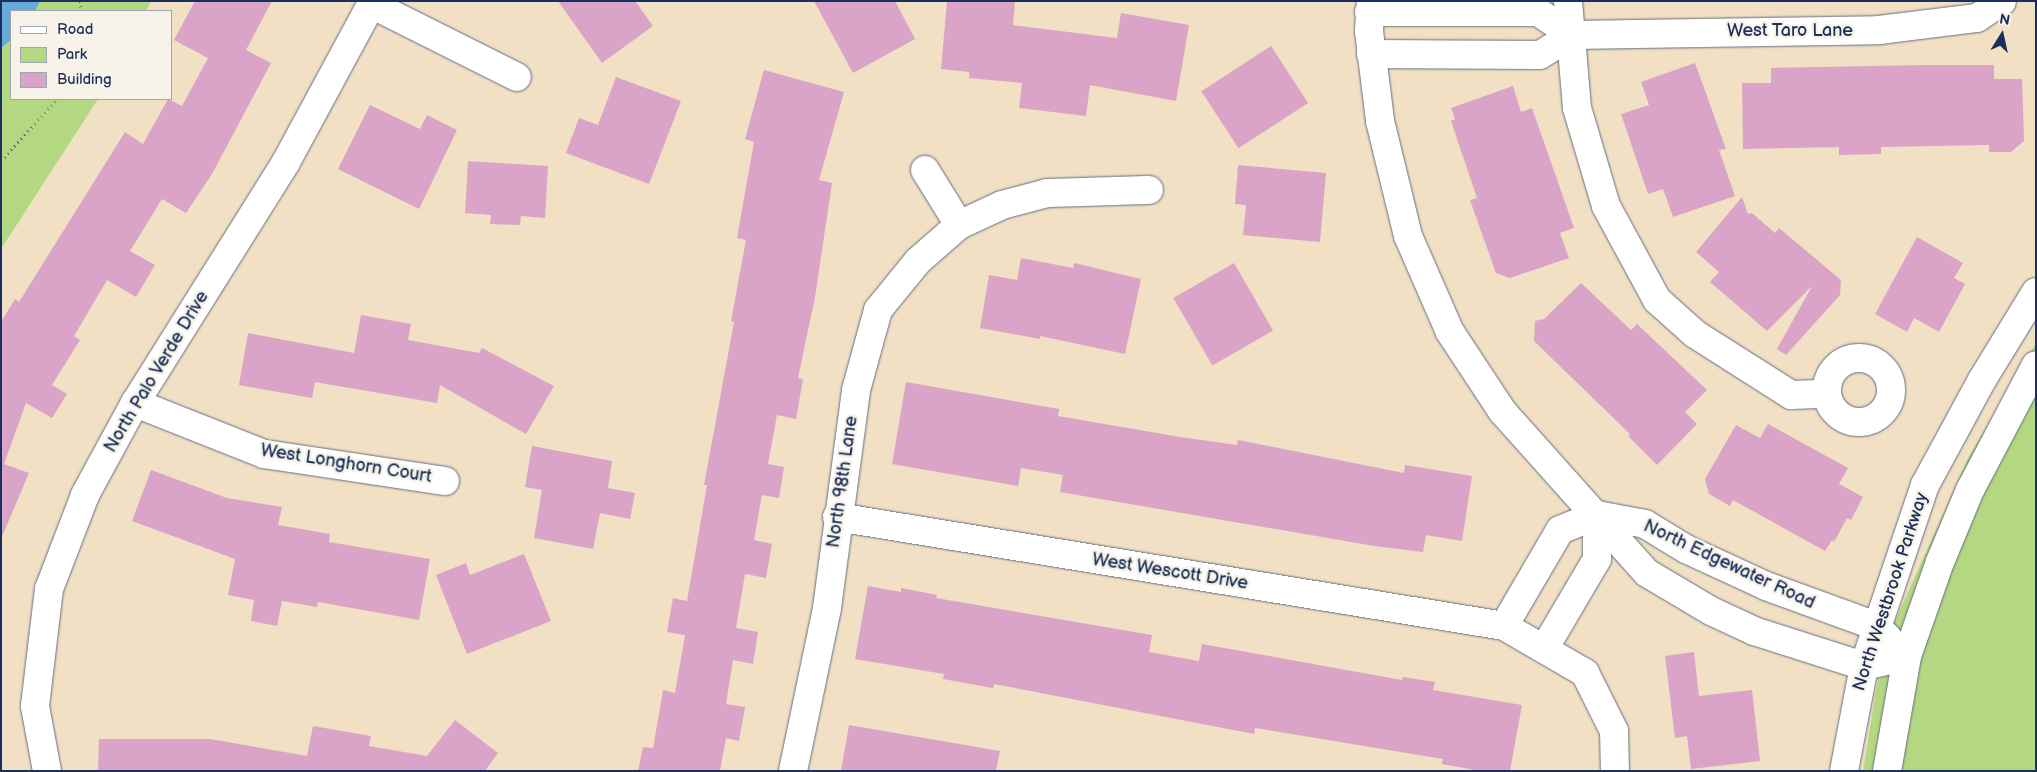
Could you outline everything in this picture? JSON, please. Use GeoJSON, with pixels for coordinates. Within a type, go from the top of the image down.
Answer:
{"type":"FeatureCollection","features":[{"type":"Feature","properties":{"kind":"street"},"geometry":{"type":"LineString","coordinates":[[1568,1],[1577,108],[1606,206],[1657,300],[1695,334],[1791,395],[1826,394]]}},
{"type":"Feature","properties":{"kind":"street","name":"West Taro Lane"},"geometry":{"type":"LineString","coordinates":[[1372,54],[1540,54],[1572,35],[1879,30],[1977,18],[2002,1]]}},
{"type":"Feature","properties":{"kind":"street","name":"North Palo Verde Drive"},"geometry":{"type":"LineString","coordinates":[[47,771],[35,706],[49,589],[85,495],[135,403],[286,162],[372,3],[517,77]]}},
{"type":"Feature","properties":{"kind":"street"},"geometry":{"type":"LineString","coordinates":[[1370,7],[1538,12],[1572,35]]}},
{"type":"Feature","properties":{"kind":"street","name":"North Edgewater Road"},"geometry":{"type":"LineString","coordinates":[[1370,7],[1372,54],[1380,121],[1408,236],[1450,332],[1502,411],[1647,573],[1711,611],[1754,631],[1864,666]]}},
{"type":"Feature","properties":{"kind":"street"},"geometry":{"type":"LineString","coordinates":[[925,170],[959,225]]}},
{"type":"Feature","properties":{"kind":"street","name":"North 98th Lane"},"geometry":{"type":"LineString","coordinates":[[793,771],[828,608],[837,517],[856,390],[878,310],[918,261],[959,225],[1002,205],[1047,192],[1149,190]]}},
{"type":"Feature","properties":{"kind":"street","name":"North Westbrook Parkway"},"geometry":{"type":"LineString","coordinates":[[1844,771],[1864,666],[1925,485],[1982,380],[2036,292]]}},
{"type":"Feature","properties":{"kind":"street","name":"North Westbrook Parkway"},"geometry":{"type":"LineString","coordinates":[[1887,771],[1907,656],[1940,562],[1970,490],[2036,365]]}},
{"type":"Feature","properties":{"kind":"street","name":"West Longhorn Court"},"geometry":{"type":"LineString","coordinates":[[135,403],[264,454],[445,481]]}},
{"type":"Feature","properties":{"kind":"street"},"geometry":{"type":"LineString","coordinates":[[1544,649],[1597,559],[1597,515],[1560,530],[1504,626],[1585,673],[1614,731],[1615,771]]}},
{"type":"Feature","properties":{"kind":"street","name":"North Edgewater Road"},"geometry":{"type":"LineString","coordinates":[[1597,515],[1644,524],[1686,550],[1766,586],[1876,626],[1907,656]]}},
{"type":"Feature","properties":{"kind":"street","name":"West Wescott Drive"},"geometry":{"type":"LineString","coordinates":[[837,517],[1504,626]]}},
{"type":"Feature","properties":{"kind":"street"},"geometry":{"type":"LineString","coordinates":[[1864,666],[1907,656]]}},
{"type":"Feature","properties":{"kind":"path"},"geometry":{"type":"LineString","coordinates":[[1,161],[56,100]]}},
{"type":"Feature","properties":{"kind":"green space"},"geometry":{"type":"Polygon","coordinates":[[[1,1],[151,1],[146,10],[10,10],[10,100],[97,100],[1,249],[1,1]]]}},
{"type":"Feature","properties":{"kind":"green space"},"geometry":{"type":"Polygon","coordinates":[[[2036,343],[2036,771],[1863,771],[1883,648],[1968,458],[2036,343]]]}},
{"type":"Feature","properties":{"kind":"water"},"geometry":{"type":"Polygon","coordinates":[[[1,1],[40,1],[36,10],[10,10],[10,41],[1,48],[1,1]]]}},
{"type":"Feature","properties":{"kind":"building"},"geometry":{"type":"Polygon","coordinates":[[[195,1],[272,1],[246,50],[271,63],[212,174],[186,213],[162,199],[130,251],[155,265],[136,297],[107,280],[74,336],[80,340],[52,385],[67,394],[52,418],[26,403],[4,464],[29,473],[1,539],[1,322],[15,299],[19,302],[125,132],[143,144],[167,100],[182,106],[208,58],[174,40],[195,1]]]}},
{"type":"Feature","properties":{"kind":"building"},"geometry":{"type":"Polygon","coordinates":[[[558,1],[635,1],[653,26],[602,63],[558,1]]]}},
{"type":"Feature","properties":{"kind":"building"},"geometry":{"type":"Polygon","coordinates":[[[814,1],[895,1],[915,39],[853,73],[814,1]]]}},
{"type":"Feature","properties":{"kind":"building"},"geometry":{"type":"Polygon","coordinates":[[[947,1],[1015,1],[1013,25],[1117,38],[1121,13],[1189,25],[1176,101],[1090,85],[1086,116],[1019,108],[1022,83],[969,78],[969,72],[941,69],[947,1]]]}},
{"type":"Feature","properties":{"kind":"building"},"geometry":{"type":"Polygon","coordinates":[[[1271,46],[1308,103],[1238,148],[1201,91],[1271,46]]]}},
{"type":"Feature","properties":{"kind":"building"},"geometry":{"type":"Polygon","coordinates":[[[1695,63],[1726,149],[1719,150],[1735,196],[1673,217],[1663,189],[1648,194],[1621,114],[1649,105],[1641,82],[1695,63]]]}},
{"type":"Feature","properties":{"kind":"building"},"geometry":{"type":"Polygon","coordinates":[[[1994,65],[1994,79],[2022,79],[2024,141],[2011,152],[1989,152],[1989,145],[1881,147],[1881,154],[1839,155],[1839,147],[1743,149],[1742,83],[1771,83],[1771,68],[1994,65]]]}},
{"type":"Feature","properties":{"kind":"building"},"geometry":{"type":"Polygon","coordinates":[[[764,70],[844,92],[819,180],[832,183],[815,297],[798,378],[803,379],[796,419],[777,415],[768,464],[784,467],[779,498],[762,495],[754,540],[772,544],[766,578],[745,574],[736,628],[758,632],[753,664],[733,660],[726,704],[745,707],[739,741],[726,738],[720,771],[638,771],[643,747],[653,748],[663,690],[675,693],[685,635],[667,632],[673,598],[687,601],[707,485],[704,485],[734,322],[731,321],[746,240],[737,238],[754,142],[745,139],[764,70]]]}},
{"type":"Feature","properties":{"kind":"building"},"geometry":{"type":"Polygon","coordinates":[[[616,77],[681,101],[649,184],[566,153],[579,118],[598,125],[616,77]]]}},
{"type":"Feature","properties":{"kind":"building"},"geometry":{"type":"Polygon","coordinates":[[[1513,86],[1521,112],[1532,108],[1574,228],[1560,233],[1569,258],[1510,278],[1496,273],[1470,200],[1477,198],[1451,121],[1455,119],[1451,108],[1513,86]]]}},
{"type":"Feature","properties":{"kind":"building"},"geometry":{"type":"Polygon","coordinates":[[[370,105],[420,129],[427,115],[457,130],[419,209],[338,169],[370,105]]]}},
{"type":"Feature","properties":{"kind":"building"},"geometry":{"type":"Polygon","coordinates":[[[468,161],[548,166],[545,218],[521,216],[520,225],[490,224],[491,215],[465,213],[468,161]]]}},
{"type":"Feature","properties":{"kind":"building"},"geometry":{"type":"Polygon","coordinates":[[[1238,165],[1326,173],[1320,242],[1243,235],[1246,205],[1235,204],[1238,165]]]}},
{"type":"Feature","properties":{"kind":"building"},"geometry":{"type":"Polygon","coordinates":[[[1742,197],[1748,214],[1752,213],[1775,233],[1779,228],[1841,280],[1840,295],[1786,355],[1777,349],[1812,286],[1767,331],[1710,282],[1719,272],[1696,252],[1742,197]]]}},
{"type":"Feature","properties":{"kind":"building"},"geometry":{"type":"Polygon","coordinates":[[[1917,237],[1963,263],[1954,278],[1965,284],[1939,332],[1914,318],[1907,332],[1875,314],[1917,237]]]}},
{"type":"Feature","properties":{"kind":"building"},"geometry":{"type":"Polygon","coordinates":[[[1021,258],[1073,268],[1074,263],[1141,279],[1125,354],[1040,336],[1040,339],[980,328],[989,275],[1017,280],[1021,258]]]}},
{"type":"Feature","properties":{"kind":"building"},"geometry":{"type":"Polygon","coordinates":[[[1234,263],[1273,331],[1212,366],[1173,298],[1234,263]]]}},
{"type":"Feature","properties":{"kind":"building"},"geometry":{"type":"Polygon","coordinates":[[[1581,283],[1631,330],[1637,324],[1707,390],[1685,412],[1697,424],[1657,465],[1628,436],[1630,434],[1534,341],[1535,321],[1544,319],[1581,283]]]}},
{"type":"Feature","properties":{"kind":"building"},"geometry":{"type":"Polygon","coordinates":[[[361,315],[411,324],[408,340],[479,353],[482,348],[554,386],[526,434],[440,385],[437,403],[315,382],[312,398],[239,385],[248,333],[354,353],[361,315]]]}},
{"type":"Feature","properties":{"kind":"building"},"geometry":{"type":"Polygon","coordinates":[[[906,382],[1059,409],[1058,416],[1180,437],[1237,445],[1238,440],[1404,473],[1405,465],[1472,476],[1462,541],[1426,535],[1423,552],[1374,546],[1060,492],[1063,475],[1021,468],[1018,486],[892,464],[906,382]]]}},
{"type":"Feature","properties":{"kind":"building"},"geometry":{"type":"Polygon","coordinates":[[[1768,424],[1848,468],[1839,484],[1863,497],[1851,520],[1847,518],[1834,542],[1832,540],[1825,551],[1733,500],[1730,506],[1709,494],[1705,479],[1736,425],[1760,438],[1768,424]]]}},
{"type":"Feature","properties":{"kind":"building"},"geometry":{"type":"Polygon","coordinates":[[[532,446],[612,461],[608,488],[635,493],[630,519],[600,513],[593,549],[534,538],[542,490],[525,487],[532,446]]]}},
{"type":"Feature","properties":{"kind":"building"},"geometry":{"type":"Polygon","coordinates":[[[151,470],[227,498],[282,507],[278,525],[330,534],[329,542],[430,559],[419,620],[318,602],[317,607],[282,601],[277,626],[251,621],[254,600],[228,595],[235,559],[132,521],[151,470]]]}},
{"type":"Feature","properties":{"kind":"building"},"geometry":{"type":"Polygon","coordinates":[[[524,554],[551,621],[467,654],[436,575],[466,563],[470,575],[524,554]]]}},
{"type":"Feature","properties":{"kind":"building"},"geometry":{"type":"Polygon","coordinates":[[[868,586],[901,592],[901,588],[937,595],[936,598],[1152,635],[1149,652],[1199,661],[1202,644],[1402,680],[1403,677],[1435,682],[1433,690],[1522,705],[1510,771],[1480,771],[1442,764],[1443,759],[1255,728],[1254,734],[994,684],[993,688],[943,679],[944,674],[855,659],[868,586]]]}},
{"type":"Feature","properties":{"kind":"building"},"geometry":{"type":"Polygon","coordinates":[[[1694,652],[1699,696],[1752,690],[1760,761],[1691,769],[1687,736],[1675,738],[1665,656],[1694,652]]]}},
{"type":"Feature","properties":{"kind":"building"},"geometry":{"type":"Polygon","coordinates":[[[455,720],[498,753],[485,771],[98,771],[99,739],[210,739],[307,756],[313,726],[371,736],[369,746],[427,756],[455,720]]]}},
{"type":"Feature","properties":{"kind":"building"},"geometry":{"type":"Polygon","coordinates":[[[849,725],[1000,751],[996,771],[841,771],[849,725]]]}}]}
